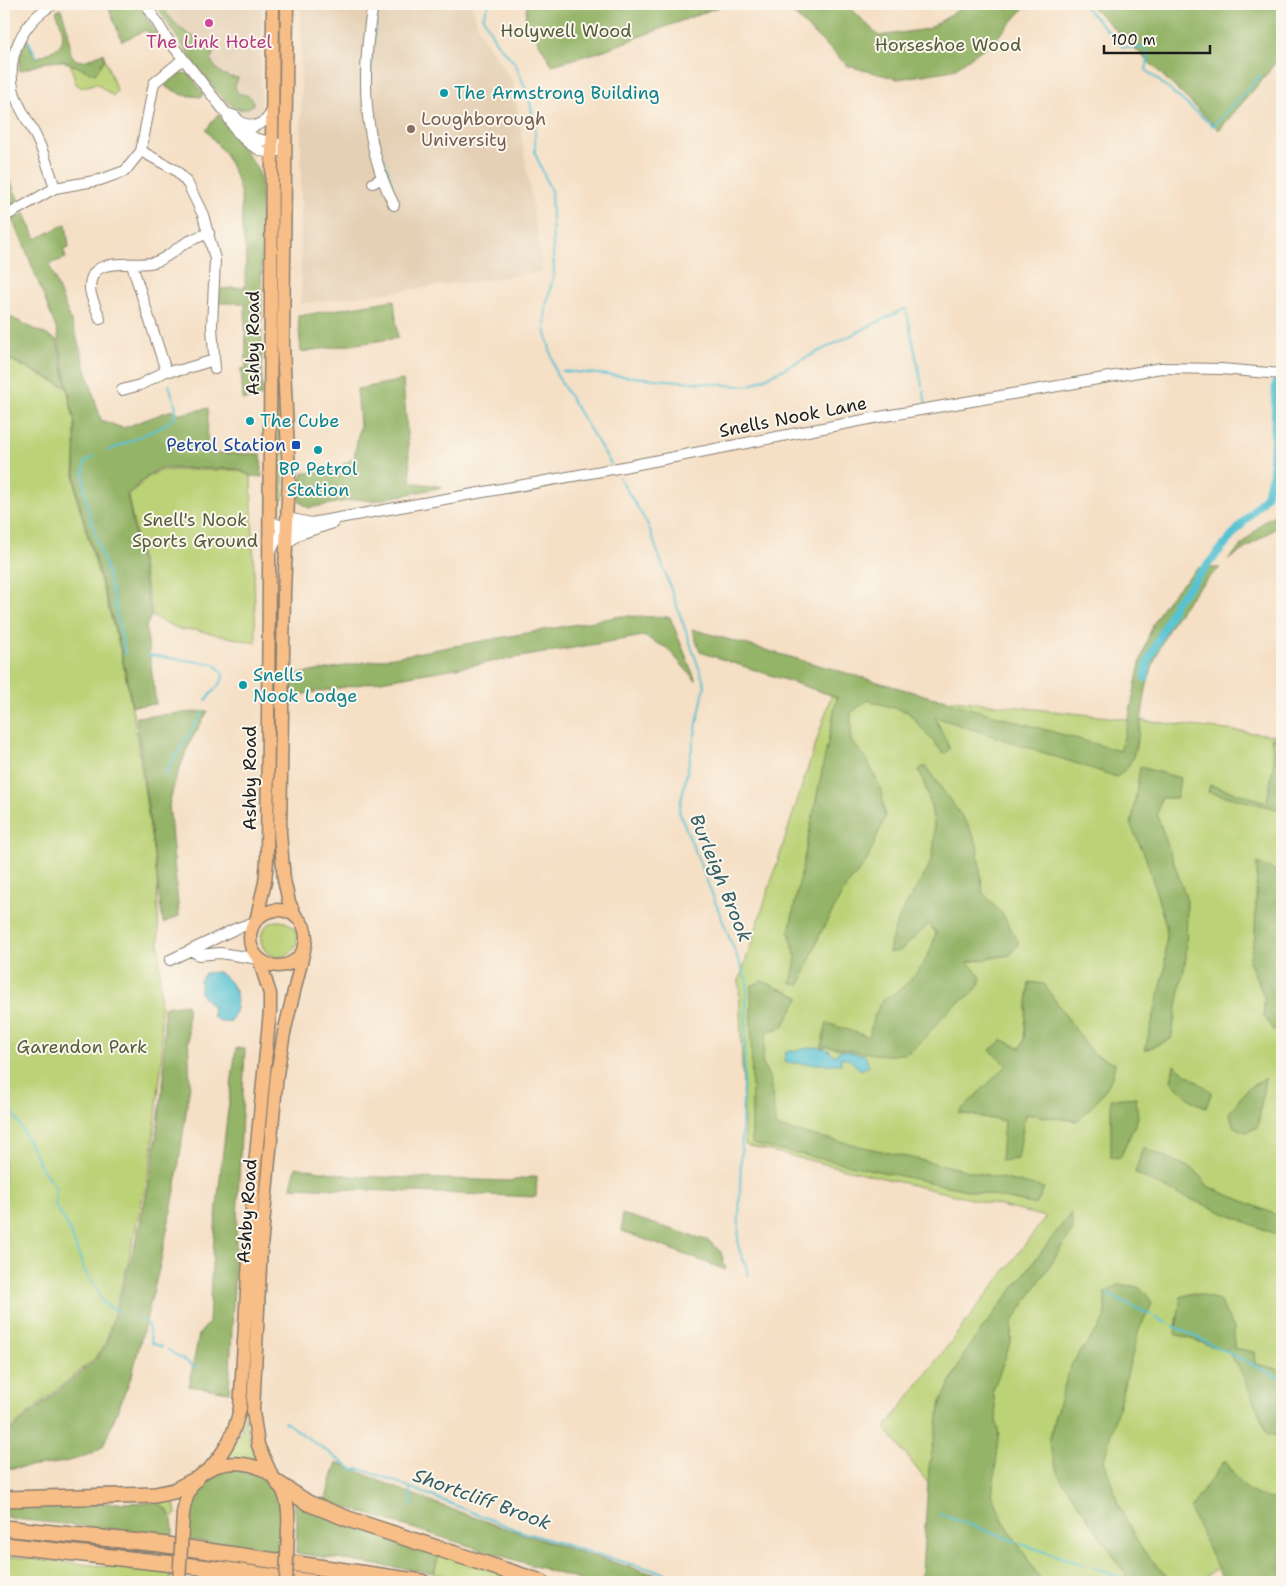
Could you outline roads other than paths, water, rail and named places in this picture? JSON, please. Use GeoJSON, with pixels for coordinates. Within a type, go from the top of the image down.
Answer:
{"type":"FeatureCollection","features":[{"type":"Feature","properties":{"kind":"highway"},"geometry":{"type":"LineString","coordinates":[[4,1499],[155,1495],[174,1491],[195,1480]]}},
{"type":"Feature","properties":{"kind":"highway"},"geometry":{"type":"LineString","coordinates":[[276,1480],[308,1503],[351,1520],[541,1582]]}},
{"type":"Feature","properties":{"kind":"highway"},"geometry":{"type":"LineString","coordinates":[[4,1528],[160,1544],[422,1582]]}},
{"type":"Feature","properties":{"kind":"highway"},"geometry":{"type":"LineString","coordinates":[[4,1545],[134,1558],[311,1582]]}},
{"type":"Feature","properties":{"kind":"main road","name":"Ashby Road"},"geometry":{"type":"LineString","coordinates":[[256,922],[264,890],[267,860],[273,4]]}},
{"type":"Feature","properties":{"kind":"main road","name":"Ashby Road"},"geometry":{"type":"LineString","coordinates":[[287,4],[283,344],[288,431],[280,845],[286,890],[296,916]]}},
{"type":"Feature","properties":{"kind":"main road"},"geometry":{"type":"LineString","coordinates":[[275,910],[286,911],[296,916],[306,933],[304,950],[300,956],[288,965],[272,966],[259,959],[253,950],[250,939],[256,922],[264,914],[275,910]]}},
{"type":"Feature","properties":{"kind":"main road","name":"Ashby Road"},"geometry":{"type":"LineString","coordinates":[[286,1582],[288,1504],[260,1451],[253,1411],[260,1266],[277,1074],[284,1033],[304,950]]}},
{"type":"Feature","properties":{"kind":"main road","name":"Ashby Road"},"geometry":{"type":"LineString","coordinates":[[195,1480],[210,1468],[228,1446],[235,1431],[240,1408],[250,1239],[270,1011],[270,994],[259,959]]}},
{"type":"Feature","properties":{"kind":"main road"},"geometry":{"type":"LineString","coordinates":[[210,1468],[235,1463],[250,1465],[276,1480]]}},
{"type":"Feature","properties":{"kind":"main road"},"geometry":{"type":"LineString","coordinates":[[179,1582],[183,1513],[185,1502],[195,1480]]}},
{"type":"Feature","properties":{"kind":"street"},"geometry":{"type":"LineString","coordinates":[[54,4],[33,19],[20,37],[13,59],[11,78],[15,94],[38,140],[56,188]]}},
{"type":"Feature","properties":{"kind":"street"},"geometry":{"type":"LineString","coordinates":[[146,4],[166,37],[247,142],[256,150],[286,147]]}},
{"type":"Feature","properties":{"kind":"street"},"geometry":{"type":"LineString","coordinates":[[373,4],[367,36],[365,94],[373,149],[382,178],[394,205]]}},
{"type":"Feature","properties":{"kind":"street"},"geometry":{"type":"LineString","coordinates":[[4,217],[56,188],[118,175],[132,165],[141,151],[154,83],[183,59]]}},
{"type":"Feature","properties":{"kind":"street"},"geometry":{"type":"LineString","coordinates":[[241,123],[255,126],[265,121],[272,112]]}},
{"type":"Feature","properties":{"kind":"street"},"geometry":{"type":"LineString","coordinates":[[226,113],[234,116],[254,138],[272,148]]}},
{"type":"Feature","properties":{"kind":"street"},"geometry":{"type":"LineString","coordinates":[[127,387],[140,385],[166,371],[214,364],[212,327],[215,260],[203,215],[188,184],[176,171],[141,151]]}},
{"type":"Feature","properties":{"kind":"street"},"geometry":{"type":"LineString","coordinates":[[373,183],[382,178]]}},
{"type":"Feature","properties":{"kind":"street"},"geometry":{"type":"LineString","coordinates":[[100,313],[90,291],[93,274],[106,264],[132,265],[162,260],[190,240],[209,233]]}},
{"type":"Feature","properties":{"kind":"street"},"geometry":{"type":"LineString","coordinates":[[132,265],[166,371]]}},
{"type":"Feature","properties":{"kind":"street","name":"Snells Nook Lane"},"geometry":{"type":"LineString","coordinates":[[269,520],[285,524],[311,523],[618,468],[874,418],[1162,368],[1221,369],[1282,374]]}},
{"type":"Feature","properties":{"kind":"street"},"geometry":{"type":"LineString","coordinates":[[285,546],[297,536],[330,525],[342,517]]}},
{"type":"Feature","properties":{"kind":"street"},"geometry":{"type":"LineString","coordinates":[[269,554],[285,524]]}},
{"type":"Feature","properties":{"kind":"street"},"geometry":{"type":"LineString","coordinates":[[170,960],[235,929],[256,922]]}},
{"type":"Feature","properties":{"kind":"street"},"geometry":{"type":"LineString","coordinates":[[192,951],[199,955],[220,953],[259,959]]}},
{"type":"Feature","properties":{"kind":"water"},"geometry":{"type":"Polygon","coordinates":[[[218,972],[230,982],[236,993],[236,1006],[231,1021],[221,1022],[213,1016],[212,1006],[200,993],[200,981],[205,973],[218,972]]]}},
{"type":"Feature","properties":{"kind":"water"},"geometry":{"type":"Polygon","coordinates":[[[816,1047],[829,1050],[832,1055],[836,1055],[840,1050],[865,1055],[869,1066],[861,1070],[850,1060],[841,1057],[841,1064],[802,1064],[784,1061],[786,1052],[816,1047]]]}},
{"type":"Feature","properties":{"kind":"waterway"},"geometry":{"type":"LineString","coordinates":[[371,80],[372,49],[379,4]]}},
{"type":"Feature","properties":{"kind":"waterway","name":"Burleigh Brook"},"geometry":{"type":"LineString","coordinates":[[489,4],[483,17],[496,42],[515,63],[529,97],[535,127],[535,153],[551,191],[554,273],[546,307],[545,329],[556,374],[611,464]]}},
{"type":"Feature","properties":{"kind":"waterway"},"geometry":{"type":"LineString","coordinates":[[1082,4],[1123,47],[1144,48],[1149,55],[1146,70],[1213,126],[1261,75]]}},
{"type":"Feature","properties":{"kind":"waterway"},"geometry":{"type":"LineString","coordinates":[[29,41],[36,56]]}},
{"type":"Feature","properties":{"kind":"waterway"},"geometry":{"type":"LineString","coordinates":[[373,107],[380,148],[393,187]]}},
{"type":"Feature","properties":{"kind":"waterway"},"geometry":{"type":"LineString","coordinates":[[562,371],[738,386],[751,385],[904,309],[907,310]]}},
{"type":"Feature","properties":{"kind":"waterway"},"geometry":{"type":"LineString","coordinates":[[907,313],[922,386]]}},
{"type":"Feature","properties":{"kind":"waterway"},"geometry":{"type":"LineString","coordinates":[[1145,678],[1148,662],[1175,603],[1266,496],[1273,473],[1276,382]]}},
{"type":"Feature","properties":{"kind":"waterway"},"geometry":{"type":"LineString","coordinates":[[108,451],[161,427],[174,418],[176,407],[169,385]]}},
{"type":"Feature","properties":{"kind":"waterway"},"geometry":{"type":"LineString","coordinates":[[923,390],[926,404]]}},
{"type":"Feature","properties":{"kind":"waterway"},"geometry":{"type":"LineString","coordinates":[[94,456],[85,462],[85,490],[91,521],[109,579],[125,654]]}},
{"type":"Feature","properties":{"kind":"waterway","name":"Burleigh Brook"},"geometry":{"type":"LineString","coordinates":[[619,477],[648,525],[705,685],[679,811],[747,982],[738,1246],[749,1275]]}},
{"type":"Feature","properties":{"kind":"waterway"},"geometry":{"type":"LineString","coordinates":[[148,655],[215,664],[223,674],[222,681],[206,700]]}},
{"type":"Feature","properties":{"kind":"waterway"},"geometry":{"type":"LineString","coordinates":[[164,775],[203,712]]}},
{"type":"Feature","properties":{"kind":"waterway","name":"Shortcliff Brook"},"geometry":{"type":"LineString","coordinates":[[4,1085],[13,1112],[43,1170],[56,1188],[55,1205],[70,1231],[85,1272],[95,1285],[103,1303],[118,1311]]}},
{"type":"Feature","properties":{"kind":"waterway"},"geometry":{"type":"LineString","coordinates":[[1107,1294],[1151,1315]]}},
{"type":"Feature","properties":{"kind":"waterway"},"geometry":{"type":"LineString","coordinates":[[1156,1318],[1169,1324]]}},
{"type":"Feature","properties":{"kind":"waterway","name":"Shortcliff Brook"},"geometry":{"type":"LineString","coordinates":[[140,1319],[147,1323],[152,1343],[162,1347]]}},
{"type":"Feature","properties":{"kind":"waterway"},"geometry":{"type":"LineString","coordinates":[[1173,1326],[1282,1379]]}},
{"type":"Feature","properties":{"kind":"waterway","name":"Shortcliff Brook"},"geometry":{"type":"LineString","coordinates":[[168,1350],[197,1368]]}},
{"type":"Feature","properties":{"kind":"waterway","name":"Shortcliff Brook"},"geometry":{"type":"LineString","coordinates":[[285,1422],[354,1470],[360,1469],[386,1478],[517,1530],[594,1554],[675,1576],[678,1582]]}},
{"type":"Feature","properties":{"kind":"waterway"},"geometry":{"type":"LineString","coordinates":[[410,1489],[412,1506]]}},
{"type":"Feature","properties":{"kind":"waterway"},"geometry":{"type":"LineString","coordinates":[[940,1514],[1017,1542]]}},
{"type":"Feature","properties":{"kind":"waterway"},"geometry":{"type":"LineString","coordinates":[[1021,1544],[1085,1565]]}},
{"type":"Feature","properties":{"kind":"waterway"},"geometry":{"type":"LineString","coordinates":[[1092,1567],[1132,1582]]}},
{"type":"Feature","properties":{"kind":"place","name":"The Link Hotel"},"geometry":{"type":"Point","coordinates":[209,23]}},
{"type":"Feature","properties":{"kind":"place","name":"The Armstrong Building"},"geometry":{"type":"Point","coordinates":[444,93]}},
{"type":"Feature","properties":{"kind":"place","name":"Loughborough University"},"geometry":{"type":"Point","coordinates":[411,129]}},
{"type":"Feature","properties":{"kind":"place","name":"The Cube"},"geometry":{"type":"Point","coordinates":[250,421]}},
{"type":"Feature","properties":{"kind":"place","name":"Petrol Station"},"geometry":{"type":"Point","coordinates":[296,445]}},
{"type":"Feature","properties":{"kind":"place","name":"BP Petrol Station"},"geometry":{"type":"Point","coordinates":[318,450]}},
{"type":"Feature","properties":{"kind":"place","name":"Snells Nook Lodge"},"geometry":{"type":"Point","coordinates":[243,685]}},
{"type":"Feature","properties":{"kind":"park label","name":"Holywell Wood"},"geometry":{"type":"Point","coordinates":[566,31]}},
{"type":"Feature","properties":{"kind":"park label","name":"Horseshoe Wood"},"geometry":{"type":"Point","coordinates":[948,45]}},
{"type":"Feature","properties":{"kind":"park label","name":"Snell's Nook Sports Ground"},"geometry":{"type":"Point","coordinates":[195,530]}},
{"type":"Feature","properties":{"kind":"park label","name":"Garendon Park"},"geometry":{"type":"Point","coordinates":[82,1047]}}]}
